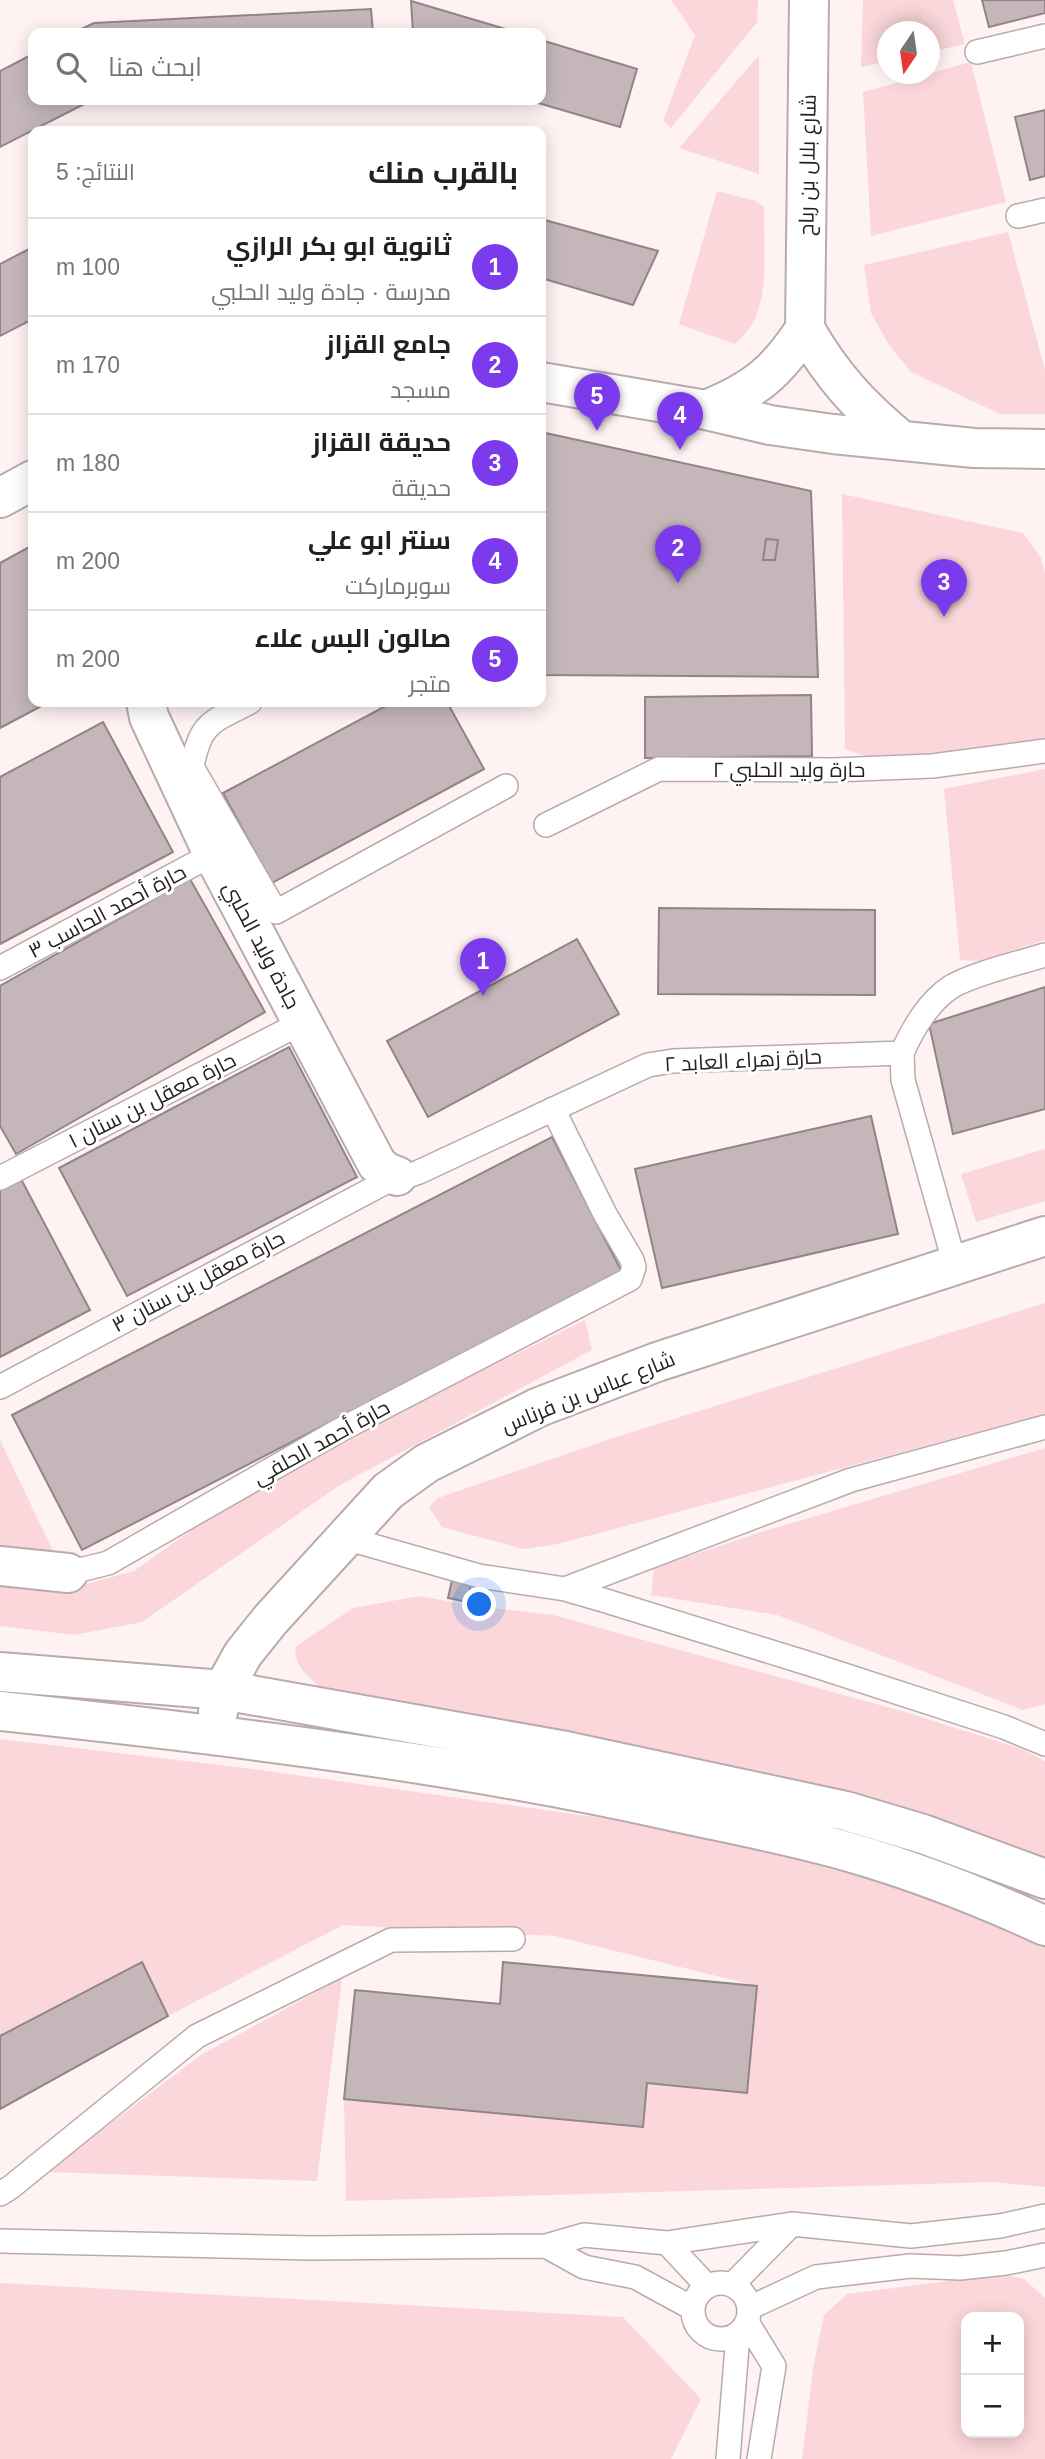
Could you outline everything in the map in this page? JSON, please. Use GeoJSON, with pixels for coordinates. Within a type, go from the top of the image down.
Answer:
{"type":"FeatureCollection","features":[{"type":"Feature","properties":{"kind":"main road","name":"شارع بلال بن رباح"},"geometry":{"type":"LineString","coordinates":[[805,330],[809,0]]}},
{"type":"Feature","properties":{"kind":"main road"},"geometry":{"type":"LineString","coordinates":[[706,410],[737,398],[764,380],[787,356],[805,330],[824,362],[847,391],[872,418],[902,441]]}},
{"type":"Feature","properties":{"kind":"main road"},"geometry":{"type":"LineString","coordinates":[[546,383],[706,410],[770,425],[1043,456]]}},
{"type":"Feature","properties":{"kind":"main road"},"geometry":{"type":"LineString","coordinates":[[0,498],[28,483]]}},
{"type":"Feature","properties":{"kind":"main road","name":"جادة وليد الحلبي"},"geometry":{"type":"LineString","coordinates":[[147,707],[149,717],[213,854],[376,1164],[397,1176]]}},
{"type":"Feature","properties":{"kind":"main road","name":"شارع عباس بن فرناس"},"geometry":{"type":"LineString","coordinates":[[212,1734],[223,1690],[243,1654],[271,1619],[388,1491],[428,1463],[539,1407],[657,1362],[1045,1236]]}},
{"type":"Feature","properties":{"kind":"main road"},"geometry":{"type":"LineString","coordinates":[[0,1566],[68,1573]]}},
{"type":"Feature","properties":{"kind":"main road"},"geometry":{"type":"LineString","coordinates":[[0,1672],[223,1690],[566,1751],[846,1811],[923,1834],[1045,1880]]}},
{"type":"Feature","properties":{"kind":"main road"},"geometry":{"type":"LineString","coordinates":[[0,1711],[212,1734],[562,1787],[849,1852],[974,1895],[1045,1926]]}},
{"type":"Feature","properties":{"kind":"lane"},"geometry":{"type":"LineString","coordinates":[[977,52],[1045,36]]}},
{"type":"Feature","properties":{"kind":"lane"},"geometry":{"type":"LineString","coordinates":[[1018,216],[1045,210]]}},
{"type":"Feature","properties":{"kind":"lane"},"geometry":{"type":"LineString","coordinates":[[241,707],[209,724],[196,743],[192,767],[275,912],[506,786]]}},
{"type":"Feature","properties":{"kind":"lane","name":"حارة وليد الحلبي ٢"},"geometry":{"type":"LineString","coordinates":[[546,825],[659,769],[833,770],[932,766],[1045,751]]}},
{"type":"Feature","properties":{"kind":"lane","name":"حارة أحمد الحاسب ٣"},"geometry":{"type":"LineString","coordinates":[[0,968],[213,854]]}},
{"type":"Feature","properties":{"kind":"lane"},"geometry":{"type":"LineString","coordinates":[[956,1265],[903,1080],[902,1053],[915,1028],[932,1005],[952,986],[1045,955]]}},
{"type":"Feature","properties":{"kind":"lane","name":"حارة معقل بن سنان ١"},"geometry":{"type":"LineString","coordinates":[[0,1178],[303,1022]]}},
{"type":"Feature","properties":{"kind":"lane","name":"حارة زهراء العابد ٢"},"geometry":{"type":"LineString","coordinates":[[397,1176],[419,1172],[648,1065],[673,1061],[902,1053]]}},
{"type":"Feature","properties":{"kind":"lane","name":"حارة أحمد الحلفي"},"geometry":{"type":"LineString","coordinates":[[68,1573],[108,1563],[340,1430],[626,1282],[633,1274],[634,1266],[553,1109]]}},
{"type":"Feature","properties":{"kind":"lane","name":"حارة معقل بن سنان ٣"},"geometry":{"type":"LineString","coordinates":[[0,1387],[397,1176]]}},
{"type":"Feature","properties":{"kind":"lane"},"geometry":{"type":"LineString","coordinates":[[565,1590],[851,1480],[1045,1427]]}},
{"type":"Feature","properties":{"kind":"lane"},"geometry":{"type":"LineString","coordinates":[[345,1538],[479,1576],[565,1590],[810,1664],[1040,1740]]}},
{"type":"Feature","properties":{"kind":"lane"},"geometry":{"type":"LineString","coordinates":[[0,2194],[11,2188],[197,2036],[391,1940],[513,1939]]}},
{"type":"Feature","properties":{"kind":"lane"},"geometry":{"type":"LineString","coordinates":[[0,2241],[310,2248],[546,2246],[584,2235],[667,2243],[792,2224],[911,2236],[1000,2226],[1045,2216]]}},
{"type":"Feature","properties":{"kind":"lane"},"geometry":{"type":"LineString","coordinates":[[732,2285],[792,2224]]}},
{"type":"Feature","properties":{"kind":"lane"},"geometry":{"type":"LineString","coordinates":[[667,2243],[706,2286]]}},
{"type":"Feature","properties":{"kind":"lane"},"geometry":{"type":"LineString","coordinates":[[546,2246],[584,2267],[635,2277],[692,2308]]}},
{"type":"Feature","properties":{"kind":"lane"},"geometry":{"type":"LineString","coordinates":[[728,2459],[744,2321],[741,2291],[724,2283],[706,2286],[694,2299],[692,2308],[696,2325],[709,2337],[719,2339],[744,2321],[816,2277],[910,2266],[960,2268],[1045,2255]]}},
{"type":"Feature","properties":{"kind":"lane"},"geometry":{"type":"LineString","coordinates":[[744,2321],[774,2366],[759,2459]]}},
{"type":"Feature","properties":{"kind":"shaded area"},"geometry":{"type":"Polygon","coordinates":[[[671,0],[758,0],[757,22],[671,128],[663,121],[695,35],[671,0]]]}},
{"type":"Feature","properties":{"kind":"shaded area"},"geometry":{"type":"Polygon","coordinates":[[[863,0],[953,0],[965,44],[940,50],[940,21],[877,21],[877,63],[861,67],[863,0]]]}},
{"type":"Feature","properties":{"kind":"shaded area"},"geometry":{"type":"Polygon","coordinates":[[[759,55],[759,174],[679,148],[759,55]]]}},
{"type":"Feature","properties":{"kind":"shaded area"},"geometry":{"type":"Polygon","coordinates":[[[971,62],[1006,202],[871,236],[863,92],[892,84],[940,84],[940,71],[971,62]]]}},
{"type":"Feature","properties":{"kind":"shaded area"},"geometry":{"type":"Polygon","coordinates":[[[717,191],[756,201],[764,207],[765,263],[761,300],[747,332],[734,344],[679,324],[717,191]]]}},
{"type":"Feature","properties":{"kind":"shaded area"},"geometry":{"type":"Polygon","coordinates":[[[1008,232],[1045,370],[1045,414],[1000,414],[911,372],[889,345],[871,313],[864,265],[1008,232]]]}},
{"type":"Feature","properties":{"kind":"shaded area"},"geometry":{"type":"Polygon","coordinates":[[[842,494],[1023,533],[1041,558],[1045,573],[1045,742],[874,759],[845,749],[842,494]]]}},
{"type":"Feature","properties":{"kind":"shaded area"},"geometry":{"type":"Polygon","coordinates":[[[1045,769],[1045,940],[981,961],[960,960],[944,789],[1045,769]]]}},
{"type":"Feature","properties":{"kind":"shaded area"},"geometry":{"type":"Polygon","coordinates":[[[1045,1149],[1045,1201],[976,1222],[961,1174],[1045,1149]]]}},
{"type":"Feature","properties":{"kind":"shaded area"},"geometry":{"type":"Polygon","coordinates":[[[1045,1303],[1045,1414],[558,1544],[524,1549],[442,1527],[429,1507],[438,1498],[616,1437],[1045,1303]]]}},
{"type":"Feature","properties":{"kind":"shaded area"},"geometry":{"type":"Polygon","coordinates":[[[585,1320],[592,1350],[340,1485],[142,1622],[74,1635],[0,1626],[0,1580],[72,1588],[134,1571],[203,1522],[325,1448],[585,1320]]]}},
{"type":"Feature","properties":{"kind":"shaded area"},"geometry":{"type":"Polygon","coordinates":[[[0,1440],[53,1551],[0,1547],[0,1440]]]}},
{"type":"Feature","properties":{"kind":"shaded area"},"geometry":{"type":"Polygon","coordinates":[[[1045,1448],[1045,1704],[1023,1710],[777,1615],[651,1595],[654,1568],[758,1533],[1045,1448]]]}},
{"type":"Feature","properties":{"kind":"shaded area"},"geometry":{"type":"Polygon","coordinates":[[[419,1596],[553,1615],[905,1712],[1022,1749],[1045,1761],[1045,1867],[904,1807],[613,1742],[320,1688],[299,1665],[295,1647],[353,1608],[419,1596]]]}},
{"type":"Feature","properties":{"kind":"shaded area"},"geometry":{"type":"Polygon","coordinates":[[[0,1739],[253,1769],[701,1832],[933,1898],[1045,1946],[1045,2187],[993,2182],[346,2201],[344,2099],[647,2083],[747,2092],[757,1986],[555,1936],[343,1925],[168,2016],[142,1962],[0,2036],[0,1739]]]}},
{"type":"Feature","properties":{"kind":"shaded area"},"geometry":{"type":"Polygon","coordinates":[[[342,1978],[317,2181],[46,2172],[201,2055],[342,1978]]]}},
{"type":"Feature","properties":{"kind":"shaded area"},"geometry":{"type":"Polygon","coordinates":[[[1003,2274],[1024,2279],[1045,2298],[1045,2459],[802,2459],[813,2368],[824,2315],[847,2294],[1003,2274]]]}},
{"type":"Feature","properties":{"kind":"shaded area"},"geometry":{"type":"Polygon","coordinates":[[[0,2283],[623,2317],[701,2399],[671,2459],[0,2459],[0,2283]]]}},
{"type":"Feature","properties":{"kind":"building"},"geometry":{"type":"Polygon","coordinates":[[[982,0],[1045,0],[1045,13],[989,27],[982,0]]]}},
{"type":"Feature","properties":{"kind":"building"},"geometry":{"type":"Polygon","coordinates":[[[411,1],[502,28],[413,28],[411,1]]]}},
{"type":"Feature","properties":{"kind":"building"},"geometry":{"type":"Polygon","coordinates":[[[371,9],[373,28],[84,28],[94,23],[371,9]]]}},
{"type":"Feature","properties":{"kind":"building"},"geometry":{"type":"Polygon","coordinates":[[[546,42],[637,69],[620,127],[545,105],[546,42]]]}},
{"type":"Feature","properties":{"kind":"building"},"geometry":{"type":"Polygon","coordinates":[[[28,57],[28,105],[82,105],[41,126],[28,126],[28,133],[0,147],[0,71],[28,57]]]}},
{"type":"Feature","properties":{"kind":"building"},"geometry":{"type":"Polygon","coordinates":[[[1045,110],[1045,176],[1030,180],[1015,117],[1045,110]]]}},
{"type":"Feature","properties":{"kind":"building"},"geometry":{"type":"Polygon","coordinates":[[[546,220],[658,251],[633,305],[546,279],[546,220]]]}},
{"type":"Feature","properties":{"kind":"building"},"geometry":{"type":"Polygon","coordinates":[[[28,250],[28,322],[0,336],[0,264],[28,250]]]}},
{"type":"Feature","properties":{"kind":"building"},"geometry":{"type":"Polygon","coordinates":[[[546,433],[811,491],[818,677],[546,675],[546,433]]]}},
{"type":"Feature","properties":{"kind":"building"},"geometry":{"type":"Polygon","coordinates":[[[766,539],[778,540],[775,560],[763,560],[766,539]]]}},
{"type":"Feature","properties":{"kind":"building"},"geometry":{"type":"Polygon","coordinates":[[[28,548],[28,707],[40,707],[0,728],[0,563],[28,548]]]}},
{"type":"Feature","properties":{"kind":"building"},"geometry":{"type":"Polygon","coordinates":[[[811,695],[812,756],[645,758],[645,697],[811,695]]]}},
{"type":"Feature","properties":{"kind":"building"},"geometry":{"type":"Polygon","coordinates":[[[384,707],[450,707],[484,769],[272,883],[223,793],[384,707]]]}},
{"type":"Feature","properties":{"kind":"building"},"geometry":{"type":"Polygon","coordinates":[[[103,722],[173,852],[0,944],[0,777],[103,722]]]}},
{"type":"Feature","properties":{"kind":"building"},"geometry":{"type":"Polygon","coordinates":[[[190,879],[265,1012],[16,1154],[0,1126],[0,986],[190,879]]]}},
{"type":"Feature","properties":{"kind":"building"},"geometry":{"type":"Polygon","coordinates":[[[659,908],[875,910],[875,995],[658,994],[659,908]]]}},
{"type":"Feature","properties":{"kind":"building"},"geometry":{"type":"Polygon","coordinates":[[[577,939],[619,1014],[428,1117],[387,1041],[577,939]]]}},
{"type":"Feature","properties":{"kind":"building"},"geometry":{"type":"Polygon","coordinates":[[[1045,987],[1045,1109],[953,1134],[929,1024],[1045,987]]]}},
{"type":"Feature","properties":{"kind":"building"},"geometry":{"type":"Polygon","coordinates":[[[289,1047],[357,1177],[127,1296],[59,1168],[289,1047]]]}},
{"type":"Feature","properties":{"kind":"building"},"geometry":{"type":"Polygon","coordinates":[[[871,1116],[898,1234],[662,1288],[635,1169],[871,1116]]]}},
{"type":"Feature","properties":{"kind":"building"},"geometry":{"type":"Polygon","coordinates":[[[552,1137],[622,1272],[82,1550],[12,1415],[552,1137]]]}},
{"type":"Feature","properties":{"kind":"building"},"geometry":{"type":"Polygon","coordinates":[[[21,1179],[90,1310],[0,1357],[0,1190],[21,1179]]]}},
{"type":"Feature","properties":{"kind":"building"},"geometry":{"type":"Polygon","coordinates":[[[452,1580],[471,1584],[467,1602],[448,1598],[452,1580]]]}},
{"type":"Feature","properties":{"kind":"building"},"geometry":{"type":"Polygon","coordinates":[[[142,1962],[168,2016],[0,2109],[0,2036],[142,1962]]]}},
{"type":"Feature","properties":{"kind":"building"},"geometry":{"type":"Polygon","coordinates":[[[503,1962],[757,1986],[747,2093],[647,2083],[643,2127],[344,2099],[355,1990],[500,2004],[503,1962]]]}},
{"type":"Feature","properties":{"kind":"place","name":"صالون البس علاء"},"geometry":{"type":"Point","coordinates":[597,431]}},
{"type":"Feature","properties":{"kind":"place","name":"سنتر ابو علي"},"geometry":{"type":"Point","coordinates":[680,450]}},
{"type":"Feature","properties":{"kind":"place","name":"جامع القزاز"},"geometry":{"type":"Point","coordinates":[678,583]}},
{"type":"Feature","properties":{"kind":"place","name":"حديقة القزاز"},"geometry":{"type":"Point","coordinates":[944,617]}},
{"type":"Feature","properties":{"kind":"place","name":"ثانوية ابو بكر الرازي"},"geometry":{"type":"Point","coordinates":[483,996]}}]}
